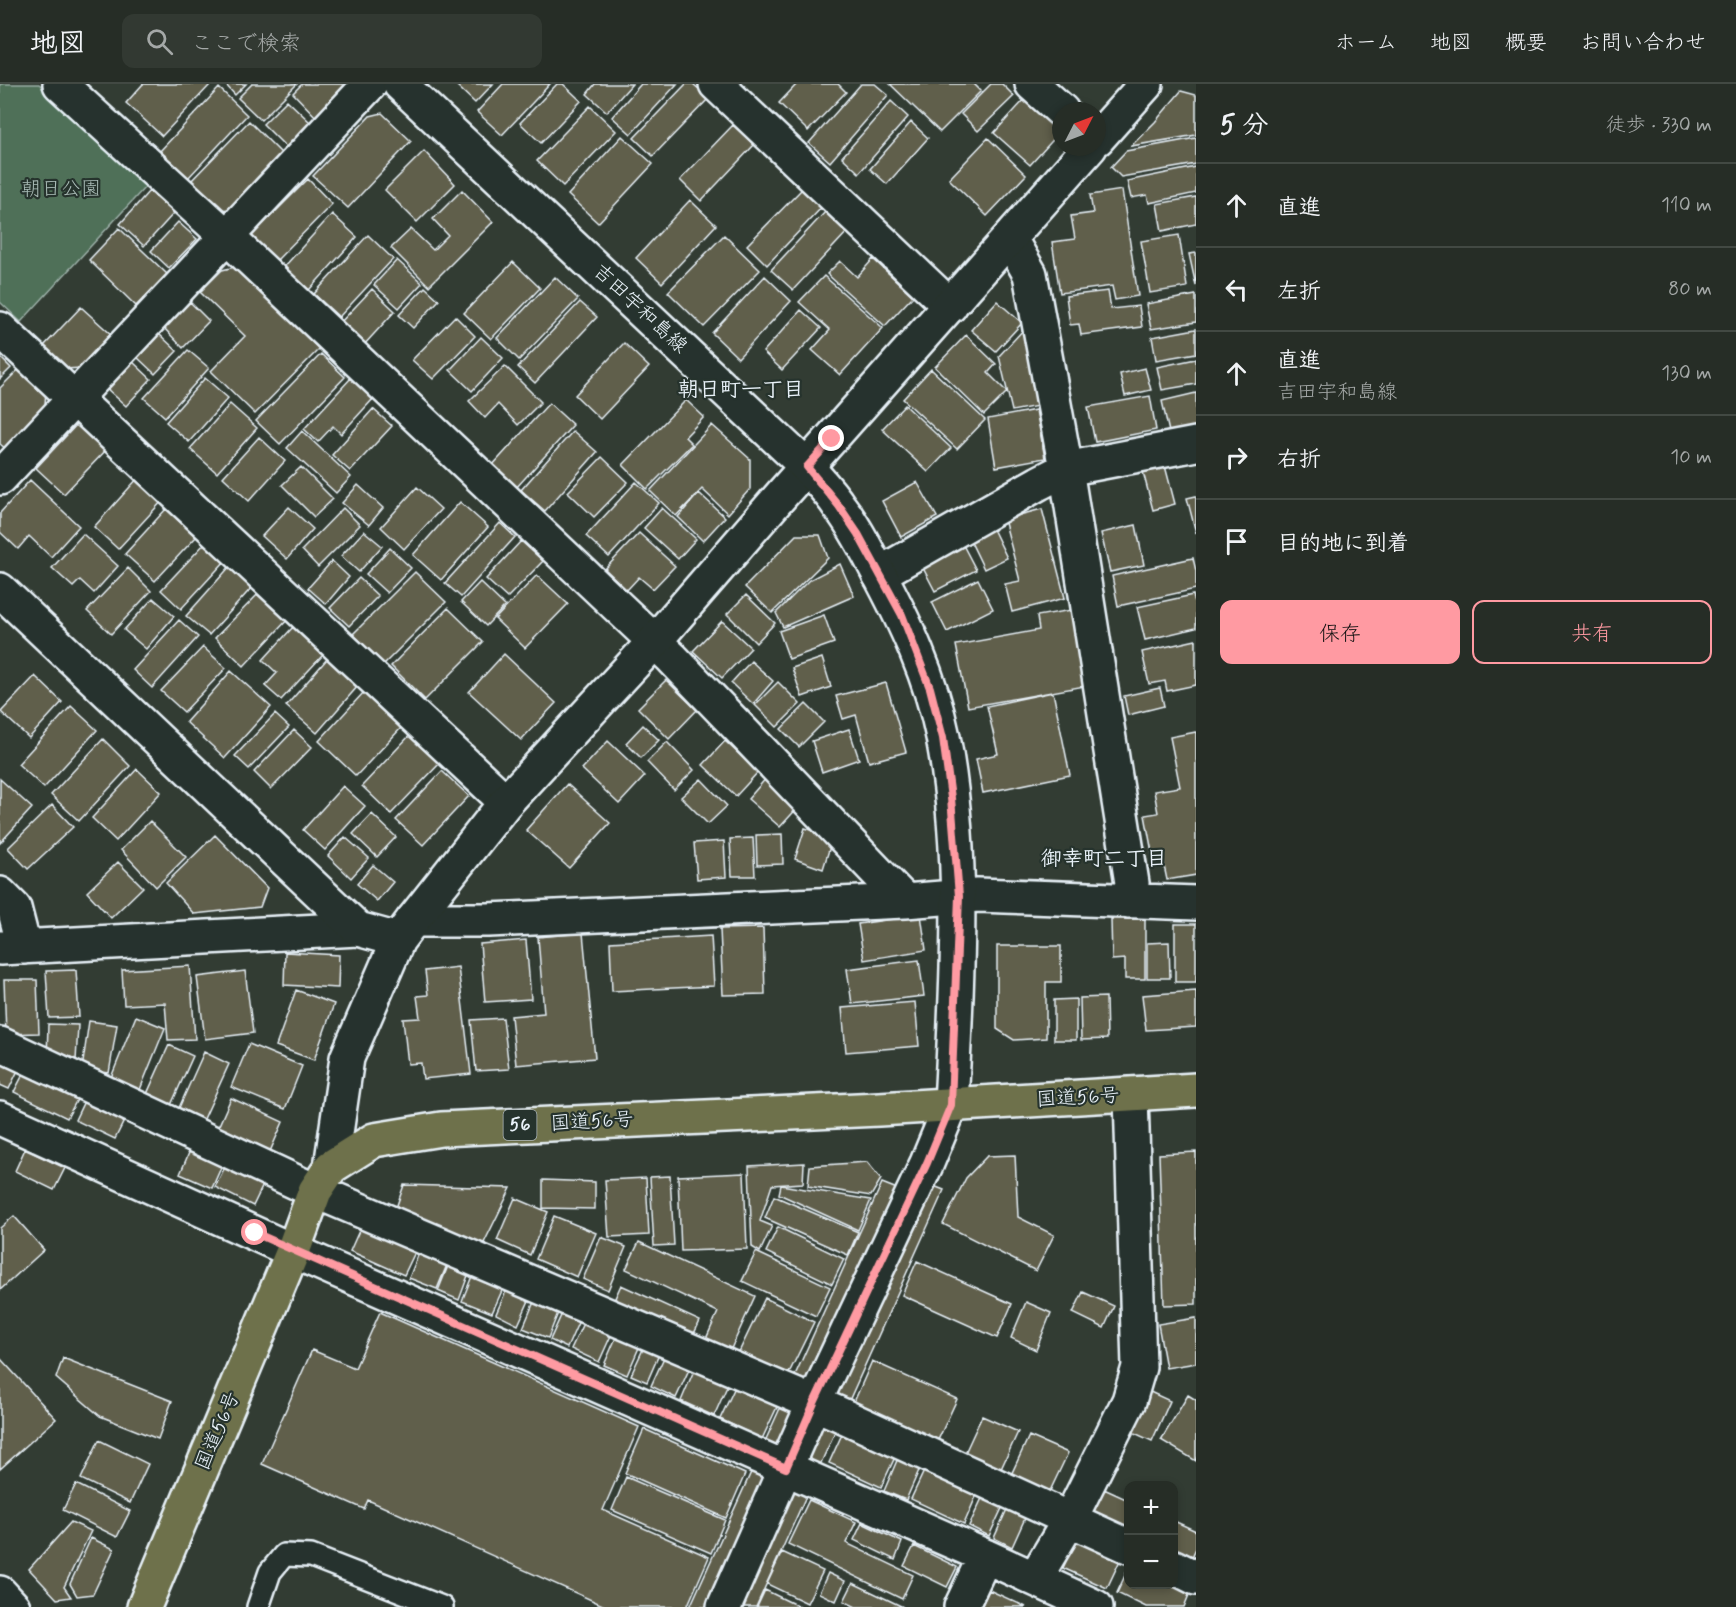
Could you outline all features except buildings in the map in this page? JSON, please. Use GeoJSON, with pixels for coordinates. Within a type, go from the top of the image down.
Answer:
{"type":"FeatureCollection","features":[{"type":"Feature","properties":{"kind":"highway","name":"国道56号"},"geometry":{"type":"LineString","coordinates":[[144,1607],[323,1179],[374,1140],[441,1129],[951,1105],[1196,1090]]}},
{"type":"Feature","properties":{"kind":"street"},"geometry":{"type":"LineString","coordinates":[[60,84],[226,236],[654,642],[905,901]]}},
{"type":"Feature","properties":{"kind":"street"},"geometry":{"type":"LineString","coordinates":[[0,478],[370,84]]}},
{"type":"Feature","properties":{"kind":"street","name":"吉田宇和島線"},"geometry":{"type":"LineString","coordinates":[[400,84],[807,467],[839,506],[902,615],[930,688],[943,738],[951,798],[959,896],[951,1105]]}},
{"type":"Feature","properties":{"kind":"street"},"geometry":{"type":"LineString","coordinates":[[716,84],[950,306]]}},
{"type":"Feature","properties":{"kind":"street"},"geometry":{"type":"LineString","coordinates":[[1032,84],[1052,102]]}},
{"type":"Feature","properties":{"kind":"street"},"geometry":{"type":"LineString","coordinates":[[1106,129],[1146,84]]}},
{"type":"Feature","properties":{"kind":"street"},"geometry":{"type":"LineString","coordinates":[[323,1179],[347,1058],[406,930],[507,802],[654,642],[1082,156]]}},
{"type":"Feature","properties":{"kind":"street"},"geometry":{"type":"LineString","coordinates":[[1010,239],[1030,274],[1066,469],[1132,883],[1129,901]]}},
{"type":"Feature","properties":{"kind":"street"},"geometry":{"type":"LineString","coordinates":[[0,329],[507,802]]}},
{"type":"Feature","properties":{"kind":"street"},"geometry":{"type":"LineString","coordinates":[[879,574],[1066,469],[1196,444]]}},
{"type":"Feature","properties":{"kind":"street"},"geometry":{"type":"LineString","coordinates":[[0,590],[358,929]]}},
{"type":"Feature","properties":{"kind":"street"},"geometry":{"type":"LineString","coordinates":[[0,894],[14,908],[12,947],[358,929],[406,930],[488,920],[905,901],[978,895],[1196,903]]}},
{"type":"Feature","properties":{"kind":"street"},"geometry":{"type":"LineString","coordinates":[[0,1044],[323,1179],[1124,1544]]}},
{"type":"Feature","properties":{"kind":"street"},"geometry":{"type":"LineString","coordinates":[[1035,1578],[1070,1519],[1129,1401],[1138,1367],[1131,1095]]}},
{"type":"Feature","properties":{"kind":"street"},"geometry":{"type":"LineString","coordinates":[[724,1607],[814,1403],[922,1174],[951,1105]]}},
{"type":"Feature","properties":{"kind":"street"},"geometry":{"type":"LineString","coordinates":[[0,1118],[293,1251],[1096,1607]]}},
{"type":"Feature","properties":{"kind":"street"},"geometry":{"type":"LineString","coordinates":[[961,1607],[985,1556]]}},
{"type":"Feature","properties":{"kind":"street"},"geometry":{"type":"LineString","coordinates":[[1178,1569],[1196,1578]]}},
{"type":"Feature","properties":{"kind":"street"},"geometry":{"type":"LineString","coordinates":[[0,1593],[13,1607]]}},
{"type":"Feature","properties":{"kind":"lane"},"geometry":{"type":"LineString","coordinates":[[258,1607],[270,1572],[284,1555],[311,1556],[442,1607]]}},
{"type":"Feature","properties":{"kind":"green space","name":"朝日公園"},"geometry":{"type":"Polygon","coordinates":[[[0,84],[39,84],[146,186],[21,322],[0,302],[0,84]]]}},
{"type":"Feature","properties":{"kind":"district","name":"朝日町一丁目"},"geometry":{"type":"Point","coordinates":[741,390]}},
{"type":"Feature","properties":{"kind":"district","name":"御幸町二丁目"},"geometry":{"type":"Point","coordinates":[1104,859]}},
{"type":"Feature","properties":{"kind":"route"},"geometry":{"type":"LineString","coordinates":[[255,1233],[786,1468],[814,1403],[927,1163],[951,1105],[959,896],[951,798],[943,738],[930,688],[902,615],[858,534],[839,506],[807,467],[832,439]]}}]}
